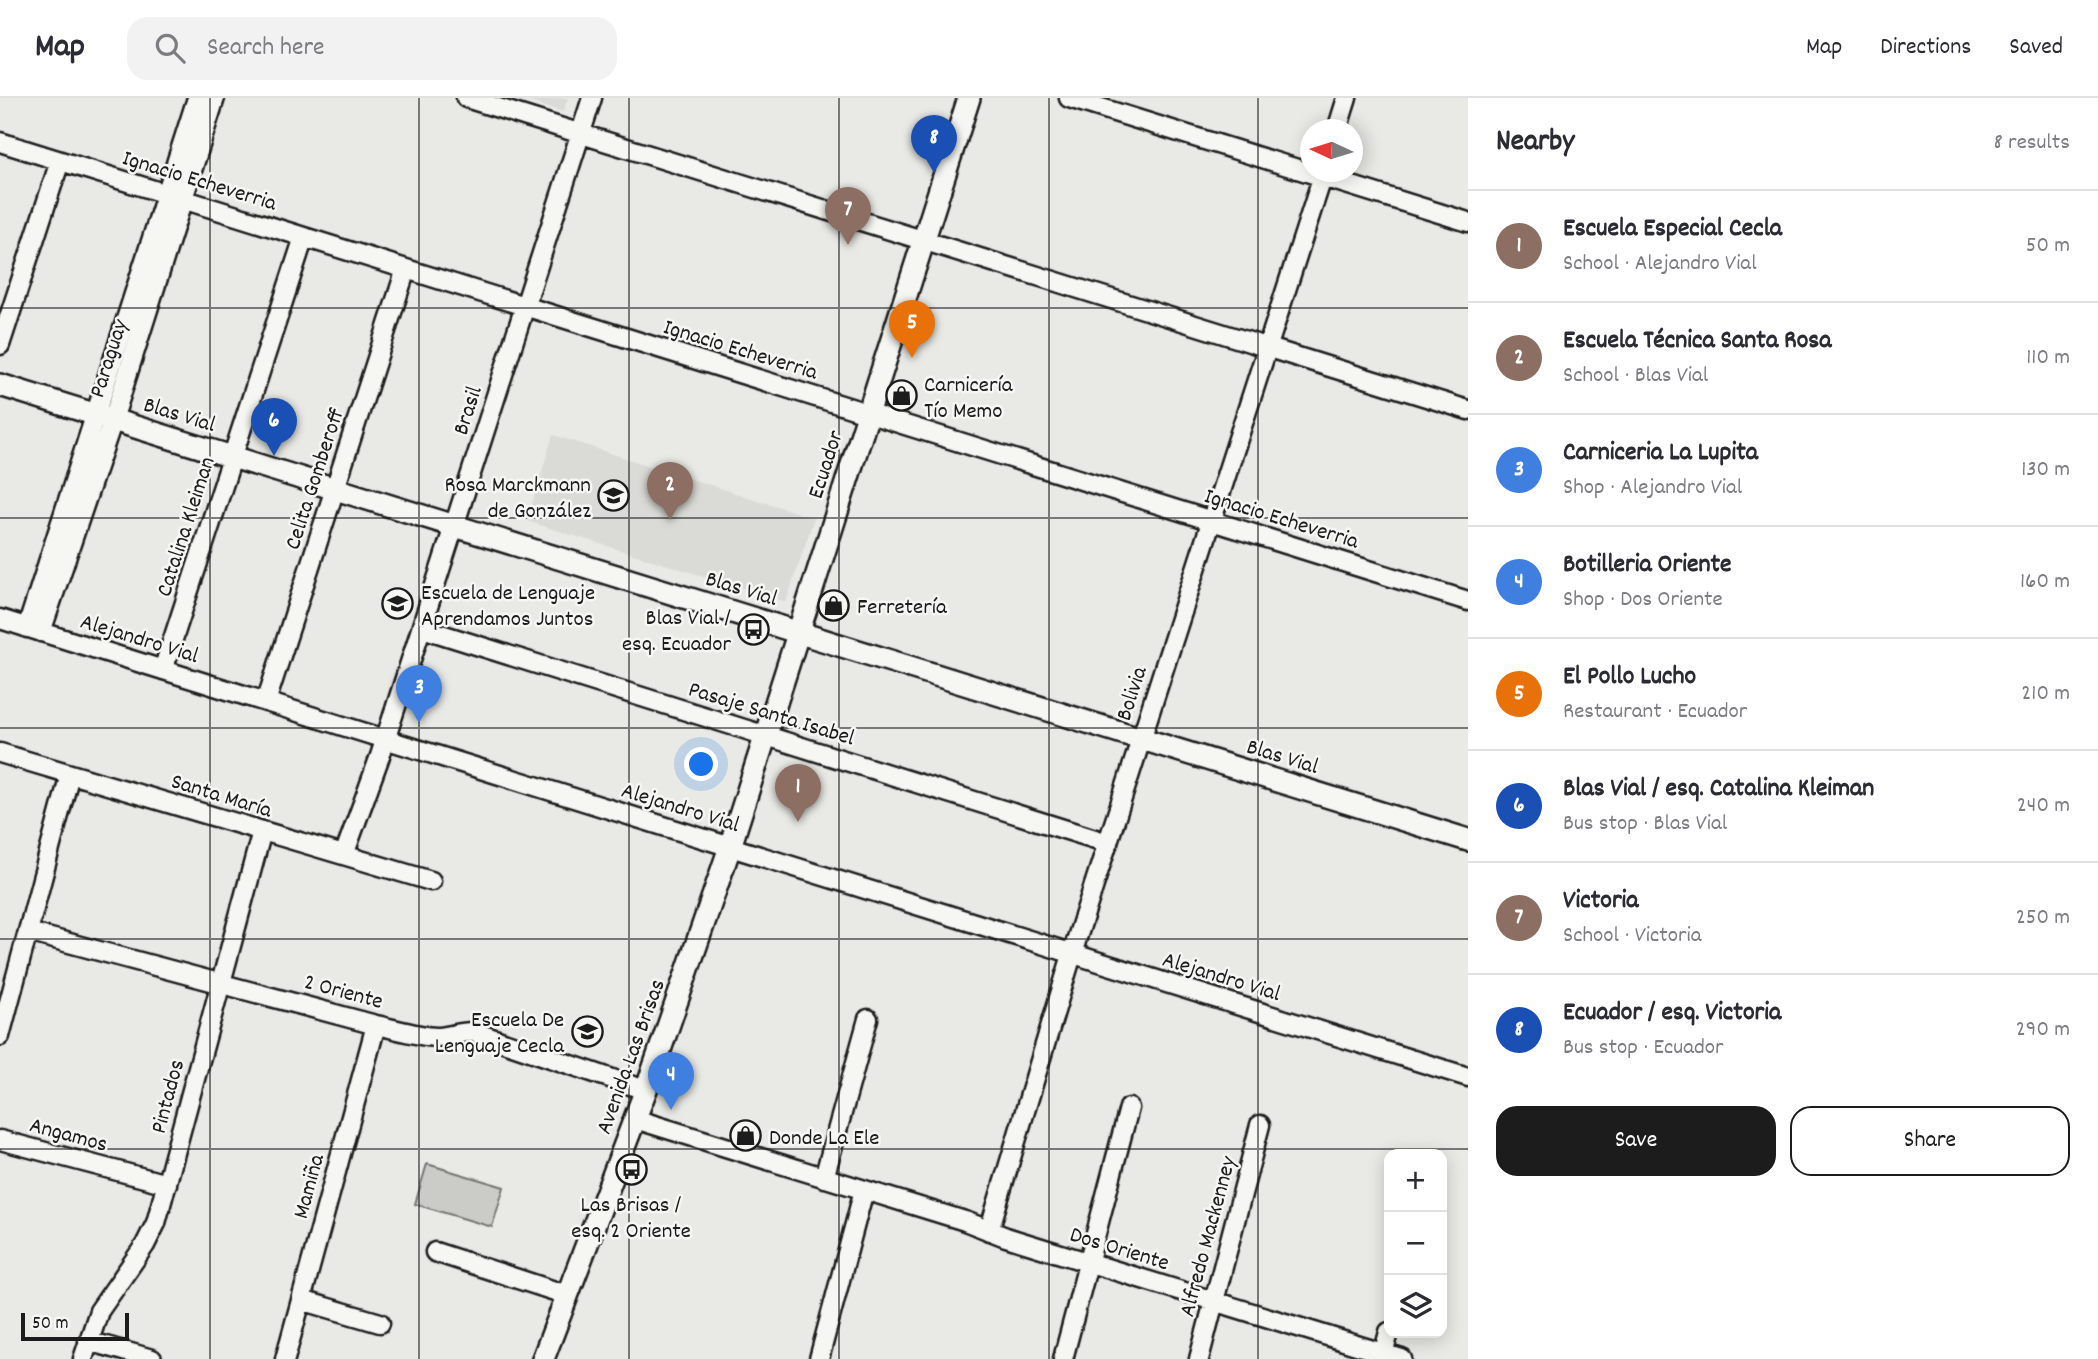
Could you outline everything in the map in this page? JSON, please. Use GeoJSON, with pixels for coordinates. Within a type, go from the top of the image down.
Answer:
{"type":"FeatureCollection","features":[{"type":"Feature","properties":{"kind":"street","name":"Paraguay"},"geometry":{"type":"LineString","coordinates":[[34,630],[174,196],[197,98]]}},
{"type":"Feature","properties":{"kind":"street","name":"Paraguay"},"geometry":{"type":"LineString","coordinates":[[174,196],[215,98]]}},
{"type":"Feature","properties":{"kind":"street"},"geometry":{"type":"LineString","coordinates":[[466,98],[1468,410]]}},
{"type":"Feature","properties":{"kind":"street","name":"Brasil"},"geometry":{"type":"LineString","coordinates":[[344,855],[422,628],[592,98]]}},
{"type":"Feature","properties":{"kind":"street","name":"Ecuador"},"geometry":{"type":"LineString","coordinates":[[730,847],[969,98]]}},
{"type":"Feature","properties":{"kind":"street"},"geometry":{"type":"LineString","coordinates":[[1069,98],[1300,167]]}},
{"type":"Feature","properties":{"kind":"street"},"geometry":{"type":"LineString","coordinates":[[1340,119],[1347,98]]}},
{"type":"Feature","properties":{"kind":"street","name":"Ignacio Echeverria"},"geometry":{"type":"LineString","coordinates":[[0,142],[1468,601]]}},
{"type":"Feature","properties":{"kind":"street"},"geometry":{"type":"LineString","coordinates":[[0,345],[60,161]]}},
{"type":"Feature","properties":{"kind":"street","name":"Bolivia"},"geometry":{"type":"LineString","coordinates":[[989,1231],[1072,954],[1320,182]]}},
{"type":"Feature","properties":{"kind":"street"},"geometry":{"type":"LineString","coordinates":[[1347,182],[1468,222]]}},
{"type":"Feature","properties":{"kind":"street","name":"Catalina Kleiman"},"geometry":{"type":"LineString","coordinates":[[163,670],[303,237]]}},
{"type":"Feature","properties":{"kind":"street","name":"Celita Gomberoff"},"geometry":{"type":"LineString","coordinates":[[266,702],[406,269]]}},
{"type":"Feature","properties":{"kind":"street","name":"Blas Vial"},"geometry":{"type":"LineString","coordinates":[[0,385],[1468,840]]}},
{"type":"Feature","properties":{"kind":"street","name":"Alejandro Vial"},"geometry":{"type":"LineString","coordinates":[[0,619],[1468,1077]]}},
{"type":"Feature","properties":{"kind":"street","name":"Pasaje Santa Isabel"},"geometry":{"type":"LineString","coordinates":[[422,628],[1108,843]]}},
{"type":"Feature","properties":{"kind":"street","name":"Santa María"},"geometry":{"type":"LineString","coordinates":[[0,753],[431,881]]}},
{"type":"Feature","properties":{"kind":"street"},"geometry":{"type":"LineString","coordinates":[[0,1036],[70,774]]}},
{"type":"Feature","properties":{"kind":"street","name":"Pintados"},"geometry":{"type":"LineString","coordinates":[[83,1359],[107,1297],[151,1235],[262,831]]}},
{"type":"Feature","properties":{"kind":"street","name":"Avenida Las Brisas"},"geometry":{"type":"LineString","coordinates":[[543,1359],[635,1119],[730,847]]}},
{"type":"Feature","properties":{"kind":"street","name":"2 Oriente"},"geometry":{"type":"LineString","coordinates":[[28,932],[376,1025],[432,1036],[474,1032],[645,1090]]}},
{"type":"Feature","properties":{"kind":"street"},"geometry":{"type":"LineString","coordinates":[[824,1178],[868,1019]]}},
{"type":"Feature","properties":{"kind":"street","name":"Mamiña"},"geometry":{"type":"LineString","coordinates":[[285,1359],[376,1025]]}},
{"type":"Feature","properties":{"kind":"street"},"geometry":{"type":"LineString","coordinates":[[1063,1359],[1129,1108]]}},
{"type":"Feature","properties":{"kind":"street","name":"Dos Oriente"},"geometry":{"type":"LineString","coordinates":[[635,1119],[965,1221],[989,1231],[1383,1356],[1402,1359]]}},
{"type":"Feature","properties":{"kind":"street","name":"Alfredo Mackenney"},"geometry":{"type":"LineString","coordinates":[[1199,1359],[1260,1125]]}},
{"type":"Feature","properties":{"kind":"street","name":"Angamos"},"geometry":{"type":"LineString","coordinates":[[0,1140],[167,1184]]}},
{"type":"Feature","properties":{"kind":"street"},"geometry":{"type":"LineString","coordinates":[[819,1359],[863,1190]]}},
{"type":"Feature","properties":{"kind":"street"},"geometry":{"type":"LineString","coordinates":[[435,1252],[567,1296]]}},
{"type":"Feature","properties":{"kind":"street"},"geometry":{"type":"LineString","coordinates":[[301,1300],[380,1324]]}},
{"type":"Feature","properties":{"kind":"street"},"geometry":{"type":"LineString","coordinates":[[1383,1356],[1388,1338]]}},
{"type":"Feature","properties":{"kind":"street"},"geometry":{"type":"LineString","coordinates":[[88,1341],[152,1359]]}},
{"type":"Feature","properties":{"kind":"shaded area"},"geometry":{"type":"Polygon","coordinates":[[[517,98],[568,98],[563,112],[517,98]]]}},
{"type":"Feature","properties":{"kind":"shaded area"},"geometry":{"type":"Polygon","coordinates":[[[553,435],[814,518],[786,602],[527,521],[553,435]]]}},
{"type":"Feature","properties":{"kind":"shaded area"},"geometry":{"type":"Polygon","coordinates":[[[427,1164],[504,1187],[492,1227],[415,1204],[427,1164]]]}},
{"type":"Feature","properties":{"kind":"place","name":"Ecuador / esq. Victoria"},"geometry":{"type":"Point","coordinates":[934,173]}},
{"type":"Feature","properties":{"kind":"place","name":"Victoria"},"geometry":{"type":"Point","coordinates":[848,245]}},
{"type":"Feature","properties":{"kind":"place","name":"El Pollo Lucho"},"geometry":{"type":"Point","coordinates":[912,358]}},
{"type":"Feature","properties":{"kind":"place","name":"Carnicería Tío Memo"},"geometry":{"type":"Point","coordinates":[901,396]}},
{"type":"Feature","properties":{"kind":"place","name":"Blas Vial / esq. Catalina Kleiman"},"geometry":{"type":"Point","coordinates":[274,456]}},
{"type":"Feature","properties":{"kind":"place","name":"Rosa Marckmann de González"},"geometry":{"type":"Point","coordinates":[614,496]}},
{"type":"Feature","properties":{"kind":"place","name":"Escuela Técnica Santa Rosa"},"geometry":{"type":"Point","coordinates":[670,520]}},
{"type":"Feature","properties":{"kind":"place","name":"Escuela de Lenguaje Aprendamos Juntos"},"geometry":{"type":"Point","coordinates":[398,604]}},
{"type":"Feature","properties":{"kind":"place","name":"Ferretería"},"geometry":{"type":"Point","coordinates":[834,605]}},
{"type":"Feature","properties":{"kind":"place","name":"Blas Vial / esq. Ecuador"},"geometry":{"type":"Point","coordinates":[754,629]}},
{"type":"Feature","properties":{"kind":"place","name":"Carniceria La Lupita"},"geometry":{"type":"Point","coordinates":[419,723]}},
{"type":"Feature","properties":{"kind":"place","name":"Escuela Especial Cecla"},"geometry":{"type":"Point","coordinates":[798,822]}},
{"type":"Feature","properties":{"kind":"place","name":"Escuela De Lenguaje Cecla"},"geometry":{"type":"Point","coordinates":[587,1031]}},
{"type":"Feature","properties":{"kind":"place","name":"Botilleria Oriente"},"geometry":{"type":"Point","coordinates":[671,1110]}},
{"type":"Feature","properties":{"kind":"place","name":"Donde La Ele"},"geometry":{"type":"Point","coordinates":[746,1136]}},
{"type":"Feature","properties":{"kind":"place","name":"Las Brisas / esq. 2 Oriente"},"geometry":{"type":"Point","coordinates":[631,1169]}}]}
